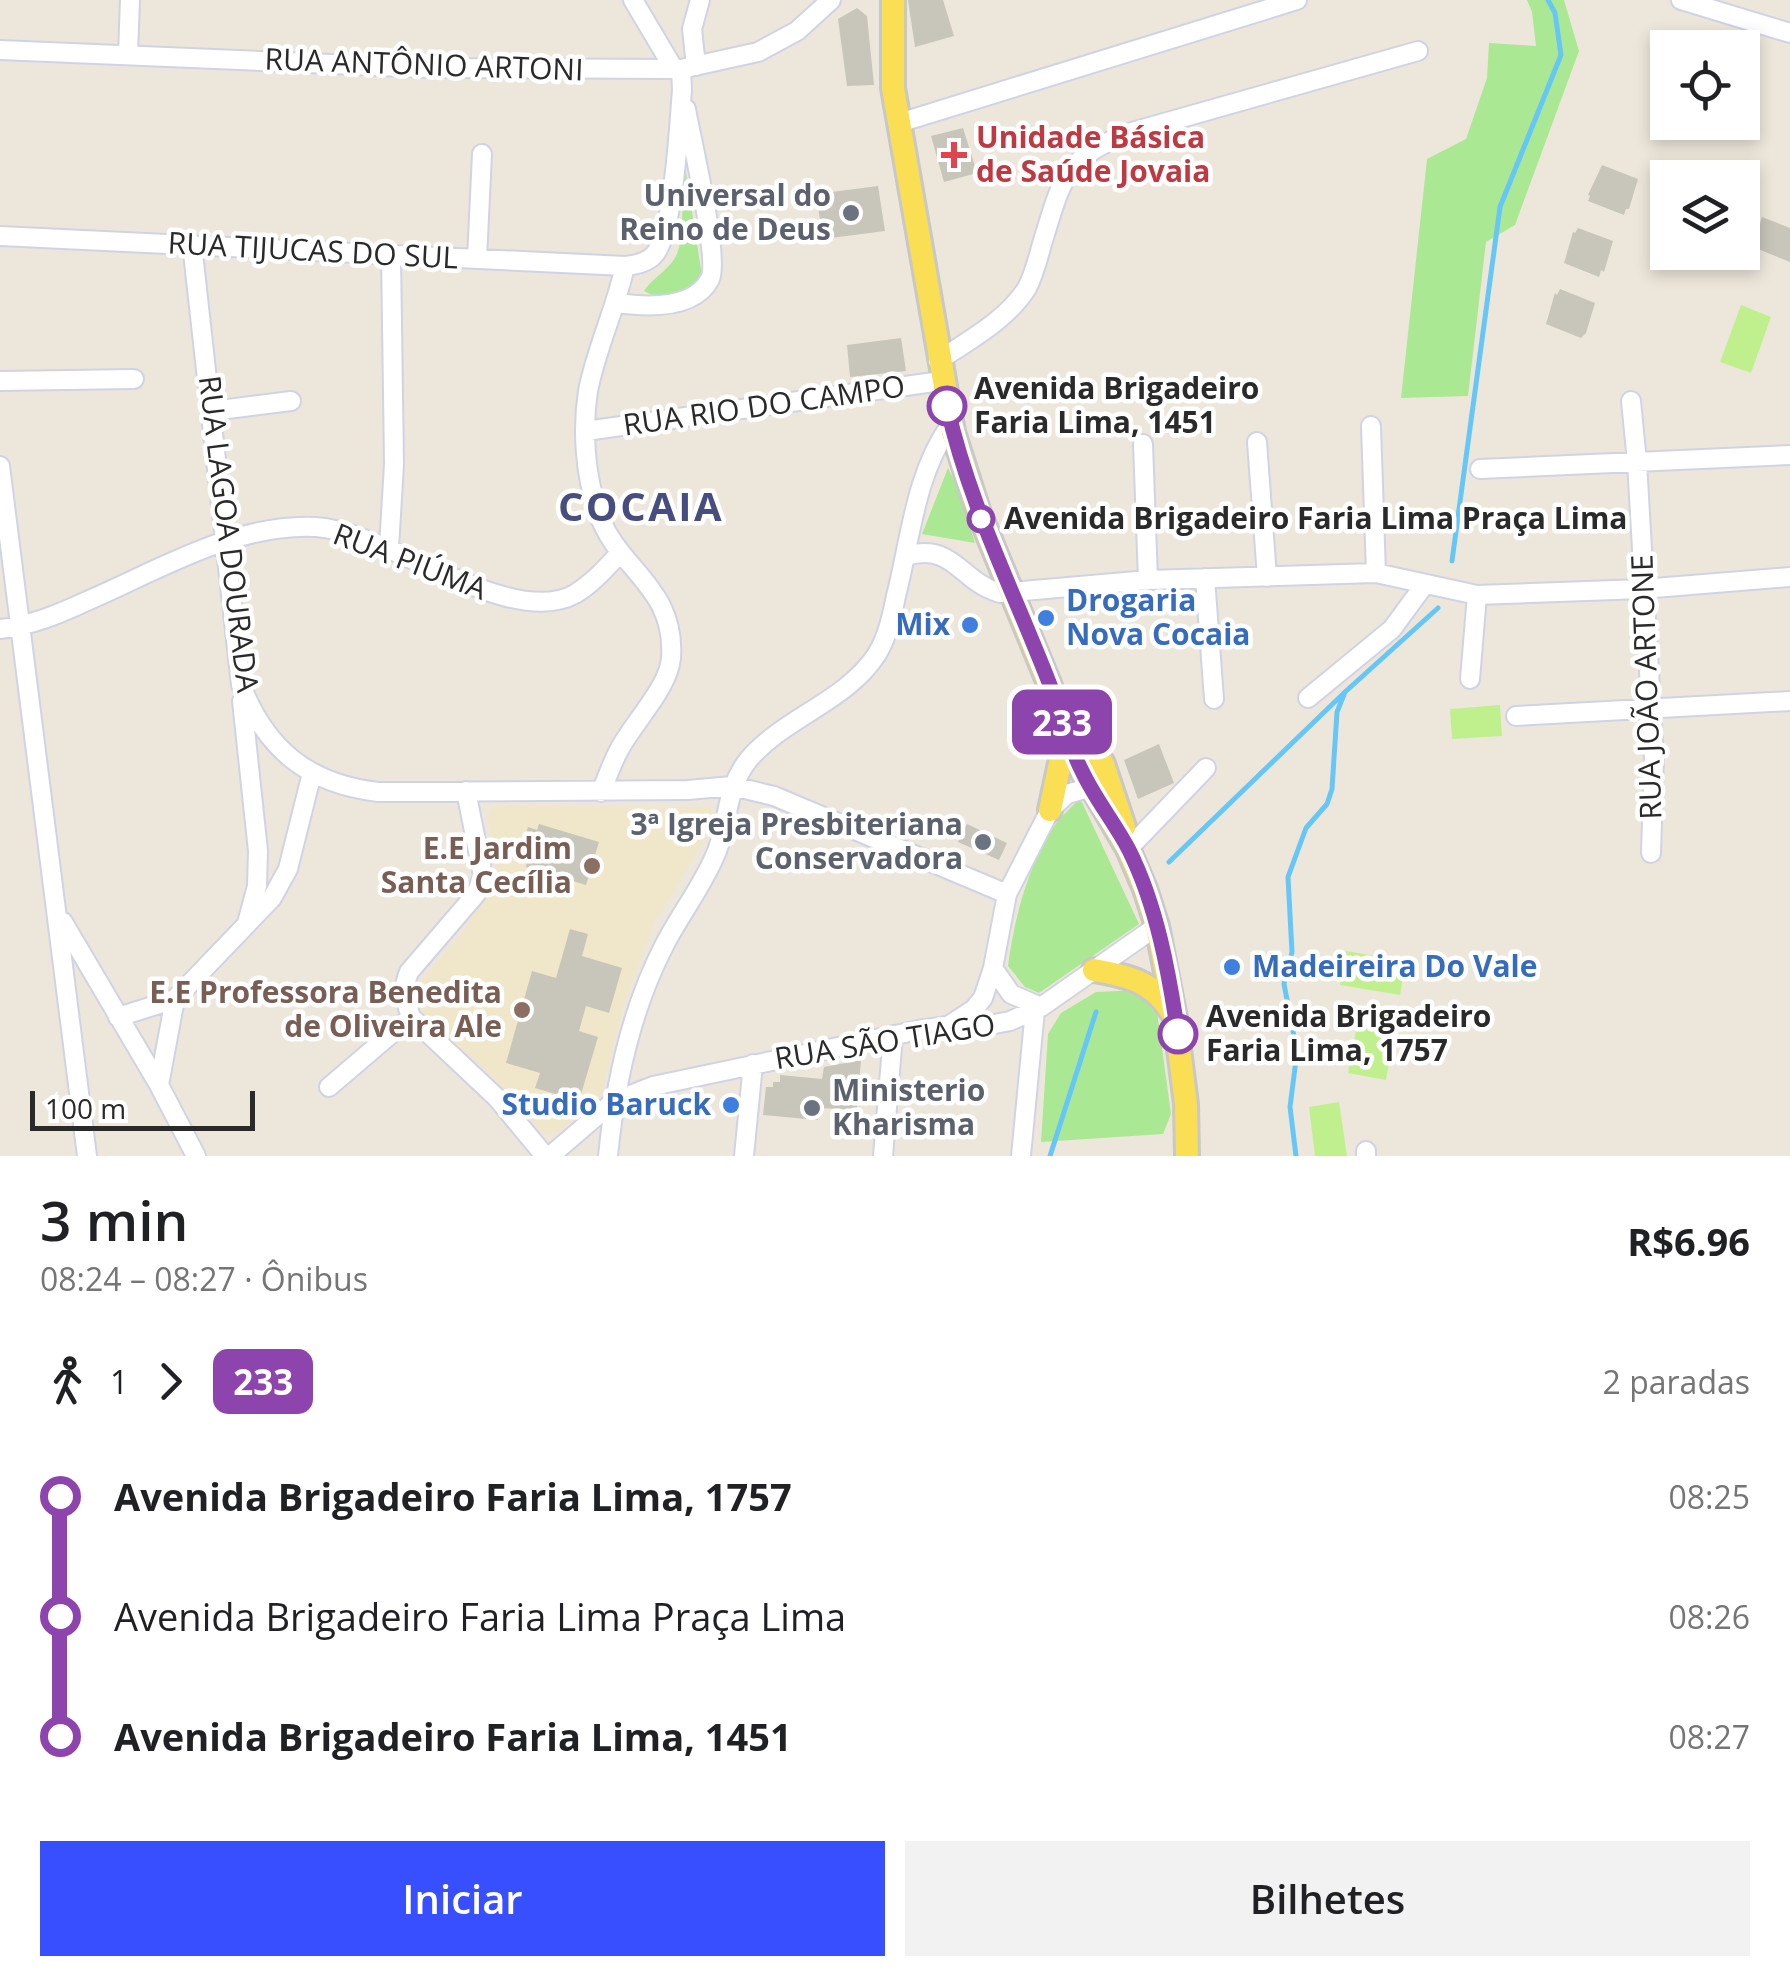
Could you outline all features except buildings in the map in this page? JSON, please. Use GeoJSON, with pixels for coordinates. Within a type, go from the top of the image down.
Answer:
{"type":"FeatureCollection","features":[{"type":"Feature","properties":{"kind":"main road"},"geometry":{"type":"LineString","coordinates":[[876,0],[892,68],[951,424],[1000,570],[1061,719],[1100,786],[1157,926],[1176,1018],[1186,1104],[1187,1156]]}},
{"type":"Feature","properties":{"kind":"main road"},"geometry":{"type":"LineString","coordinates":[[892,68],[893,0]]}},
{"type":"Feature","properties":{"kind":"main road"},"geometry":{"type":"LineString","coordinates":[[1050,686],[1081,726],[1103,764],[1100,786]]}},
{"type":"Feature","properties":{"kind":"main road"},"geometry":{"type":"LineString","coordinates":[[1050,810],[1062,754],[1061,719]]}},
{"type":"Feature","properties":{"kind":"main road"},"geometry":{"type":"LineString","coordinates":[[1094,970],[1148,984],[1176,1018]]}},
{"type":"Feature","properties":{"kind":"street"},"geometry":{"type":"LineString","coordinates":[[128,54],[130,0]]}},
{"type":"Feature","properties":{"kind":"street"},"geometry":{"type":"LineString","coordinates":[[633,0],[684,68]]}},
{"type":"Feature","properties":{"kind":"street"},"geometry":{"type":"LineString","coordinates":[[900,123],[1296,0]]}},
{"type":"Feature","properties":{"kind":"street","name":"RUA ANTÔNIO ARTONI"},"geometry":{"type":"LineString","coordinates":[[0,50],[427,68],[684,68],[735,59],[768,48],[798,31],[832,1]]}},
{"type":"Feature","properties":{"kind":"street"},"geometry":{"type":"LineString","coordinates":[[1693,2],[1790,33]]}},
{"type":"Feature","properties":{"kind":"street"},"geometry":{"type":"LineString","coordinates":[[654,32],[674,31],[698,6]]}},
{"type":"Feature","properties":{"kind":"street"},"geometry":{"type":"LineString","coordinates":[[601,792],[619,750],[668,675],[671,660],[666,618],[658,597],[620,553],[598,512],[586,454],[589,386],[617,304],[625,266],[638,264],[656,253],[667,228],[684,68],[698,6]]}},
{"type":"Feature","properties":{"kind":"street"},"geometry":{"type":"LineString","coordinates":[[940,371],[1016,302],[1029,284],[1059,188],[1080,158],[1098,144],[1418,51]]}},
{"type":"Feature","properties":{"kind":"street"},"geometry":{"type":"LineString","coordinates":[[617,304],[642,306],[682,301],[702,289],[712,273],[708,228],[682,90]]}},
{"type":"Feature","properties":{"kind":"street"},"geometry":{"type":"LineString","coordinates":[[477,259],[482,154]]}},
{"type":"Feature","properties":{"kind":"street","name":"RUA TIJUCAS DO SUL"},"geometry":{"type":"LineString","coordinates":[[0,236],[625,266]]}},
{"type":"Feature","properties":{"kind":"street","name":"RUA LAGOA DOURADA"},"geometry":{"type":"LineString","coordinates":[[192,244],[240,685],[268,738],[290,759],[351,789],[378,792],[601,792],[732,786],[774,796],[1007,894]]}},
{"type":"Feature","properties":{"kind":"street"},"geometry":{"type":"LineString","coordinates":[[389,548],[394,464],[391,254]]}},
{"type":"Feature","properties":{"kind":"street","name":"RUA RIO DO CAMPO"},"geometry":{"type":"LineString","coordinates":[[586,431],[940,371]]}},
{"type":"Feature","properties":{"kind":"street"},"geometry":{"type":"LineString","coordinates":[[0,381],[134,379]]}},
{"type":"Feature","properties":{"kind":"street"},"geometry":{"type":"LineString","coordinates":[[212,411],[291,401]]}},
{"type":"Feature","properties":{"kind":"street","name":"RUA JOÃO ARTONE"},"geometry":{"type":"LineString","coordinates":[[1631,402],[1638,462],[1651,708],[1651,854]]}},
{"type":"Feature","properties":{"kind":"street"},"geometry":{"type":"LineString","coordinates":[[608,1156],[613,1102],[634,1022],[663,947],[716,852],[732,786],[763,745],[858,676],[877,654],[890,620],[923,476],[951,424]]}},
{"type":"Feature","properties":{"kind":"street"},"geometry":{"type":"LineString","coordinates":[[1371,426],[1376,573]]}},
{"type":"Feature","properties":{"kind":"street"},"geometry":{"type":"LineString","coordinates":[[1258,442],[1267,577]]}},
{"type":"Feature","properties":{"kind":"street"},"geometry":{"type":"LineString","coordinates":[[1143,444],[1148,580]]}},
{"type":"Feature","properties":{"kind":"street"},"geometry":{"type":"LineString","coordinates":[[1480,469],[1790,454]]}},
{"type":"Feature","properties":{"kind":"street"},"geometry":{"type":"LineString","coordinates":[[0,466],[88,1156]]}},
{"type":"Feature","properties":{"kind":"street","name":"RUA PIÚMA"},"geometry":{"type":"LineString","coordinates":[[0,629],[21,627],[227,540],[283,528],[347,531],[496,594],[528,603],[553,602],[572,595],[597,578],[620,553]]}},
{"type":"Feature","properties":{"kind":"street"},"geometry":{"type":"LineString","coordinates":[[906,556],[922,551],[934,553],[990,590],[1009,592],[1148,580],[1376,573],[1478,595],[1642,589],[1790,577]]}},
{"type":"Feature","properties":{"kind":"street"},"geometry":{"type":"LineString","coordinates":[[970,577],[1000,570]]}},
{"type":"Feature","properties":{"kind":"street"},"geometry":{"type":"LineString","coordinates":[[1205,578],[1214,700]]}},
{"type":"Feature","properties":{"kind":"street"},"geometry":{"type":"LineString","coordinates":[[1308,698],[1392,629],[1425,584]]}},
{"type":"Feature","properties":{"kind":"street"},"geometry":{"type":"LineString","coordinates":[[1470,680],[1478,595]]}},
{"type":"Feature","properties":{"kind":"street"},"geometry":{"type":"LineString","coordinates":[[240,685],[258,851],[257,886],[247,924]]}},
{"type":"Feature","properties":{"kind":"street"},"geometry":{"type":"LineString","coordinates":[[1516,716],[1790,701]]}},
{"type":"Feature","properties":{"kind":"street"},"geometry":{"type":"LineString","coordinates":[[1128,849],[1206,768]]}},
{"type":"Feature","properties":{"kind":"street"},"geometry":{"type":"LineString","coordinates":[[118,1018],[174,1000],[272,898],[288,869],[312,773]]}},
{"type":"Feature","properties":{"kind":"street"},"geometry":{"type":"LineString","coordinates":[[947,1026],[974,1010],[983,998],[1007,894],[1050,810],[1067,794],[1100,786]]}},
{"type":"Feature","properties":{"kind":"street"},"geometry":{"type":"LineString","coordinates":[[466,791],[483,876],[476,894],[409,972],[404,984],[411,1017],[498,1098],[548,1156]]}},
{"type":"Feature","properties":{"kind":"street"},"geometry":{"type":"LineString","coordinates":[[58,914],[159,1085],[196,1156]]}},
{"type":"Feature","properties":{"kind":"street","name":"RUA SÃO TIAGO"},"geometry":{"type":"LineString","coordinates":[[548,1156],[613,1102],[653,1086],[893,1035],[947,1026],[995,1025],[1038,1008],[1157,926]]}},
{"type":"Feature","properties":{"kind":"street"},"geometry":{"type":"LineString","coordinates":[[992,968],[1011,994],[1038,1008],[1021,1156]]}},
{"type":"Feature","properties":{"kind":"street"},"geometry":{"type":"LineString","coordinates":[[159,1085],[174,1000]]}},
{"type":"Feature","properties":{"kind":"street"},"geometry":{"type":"LineString","coordinates":[[329,1087],[411,1017]]}},
{"type":"Feature","properties":{"kind":"street"},"geometry":{"type":"LineString","coordinates":[[883,1156],[893,1035]]}},
{"type":"Feature","properties":{"kind":"street"},"geometry":{"type":"LineString","coordinates":[[744,1156],[753,1064]]}},
{"type":"Feature","properties":{"kind":"shaded area","name":"E.E Professora Benedita de Oliveira Ale"},"geometry":{"type":"Polygon","coordinates":[[[703,807],[710,808],[714,816],[653,925],[624,1004],[601,1097],[557,1133],[544,1134],[493,1077],[426,1016],[418,1004],[419,983],[464,931],[495,877],[496,855],[487,817],[491,808],[703,807]]]}},
{"type":"Feature","properties":{"kind":"green space"},"geometry":{"type":"Polygon","coordinates":[[[1527,0],[1564,0],[1579,51],[1515,225],[1486,242],[1468,396],[1401,398],[1427,159],[1466,139],[1487,78],[1489,43],[1536,46],[1527,0]]]}},
{"type":"Feature","properties":{"kind":"green space"},"geometry":{"type":"Polygon","coordinates":[[[683,154],[703,282],[674,295],[652,295],[644,291],[673,261],[679,248],[683,154]]]}},
{"type":"Feature","properties":{"kind":"green space"},"geometry":{"type":"Polygon","coordinates":[[[1741,305],[1771,317],[1751,373],[1720,362],[1741,305]]]}},
{"type":"Feature","properties":{"kind":"green space"},"geometry":{"type":"Polygon","coordinates":[[[948,468],[957,485],[975,543],[922,534],[948,468]]]}},
{"type":"Feature","properties":{"kind":"green space"},"geometry":{"type":"Polygon","coordinates":[[[1500,705],[1502,736],[1452,739],[1450,709],[1500,705]]]}},
{"type":"Feature","properties":{"kind":"green space"},"geometry":{"type":"Polygon","coordinates":[[[1080,798],[1139,924],[1039,993],[1025,987],[1008,966],[1014,931],[1029,877],[1044,844],[1080,798]]]}},
{"type":"Feature","properties":{"kind":"green space"},"geometry":{"type":"Polygon","coordinates":[[[1346,951],[1406,961],[1400,995],[1340,985],[1346,951]]]}},
{"type":"Feature","properties":{"kind":"green space"},"geometry":{"type":"Polygon","coordinates":[[[1138,990],[1157,1011],[1171,1114],[1163,1134],[1041,1142],[1048,1034],[1061,1013],[1096,992],[1138,990]]]}},
{"type":"Feature","properties":{"kind":"green space"},"geometry":{"type":"Polygon","coordinates":[[[1360,1010],[1397,1017],[1386,1080],[1348,1073],[1360,1010]]]}},
{"type":"Feature","properties":{"kind":"green space"},"geometry":{"type":"Polygon","coordinates":[[[1339,1102],[1347,1156],[1315,1156],[1309,1107],[1339,1102]]]}},
{"type":"Feature","properties":{"kind":"waterway"},"geometry":{"type":"LineString","coordinates":[[1452,561],[1500,207],[1561,55],[1555,13],[1548,0]]}},
{"type":"Feature","properties":{"kind":"waterway"},"geometry":{"type":"LineString","coordinates":[[1169,862],[1438,608]]}},
{"type":"Feature","properties":{"kind":"waterway"},"geometry":{"type":"LineString","coordinates":[[1296,1156],[1290,1107],[1297,1052],[1284,984],[1292,952],[1288,877],[1306,828],[1327,804],[1332,789],[1337,712],[1345,692]]}},
{"type":"Feature","properties":{"kind":"waterway"},"geometry":{"type":"LineString","coordinates":[[1050,1156],[1096,1012]]}},
{"type":"Feature","properties":{"kind":"bus line","name":"233"},"geometry":{"type":"LineString","coordinates":[[947,406],[979,512],[1050,686],[1065,733],[1082,772],[1128,849],[1145,889],[1157,926],[1178,1034]]}},
{"type":"Feature","properties":{"kind":"place","name":"Unidade Básica de Saúde Jovaia"},"geometry":{"type":"Point","coordinates":[954,155]}},
{"type":"Feature","properties":{"kind":"place","name":"Universal do Reino de Deus"},"geometry":{"type":"Point","coordinates":[851,213]}},
{"type":"Feature","properties":{"kind":"place","name":"Avenida Brigadeiro Faria Lima, 1451"},"geometry":{"type":"Point","coordinates":[947,406]}},
{"type":"Feature","properties":{"kind":"place","name":"Avenida Brigadeiro Faria Lima Praça Lima"},"geometry":{"type":"Point","coordinates":[981,519]}},
{"type":"Feature","properties":{"kind":"place","name":"Drogaria Nova Cocaia"},"geometry":{"type":"Point","coordinates":[1046,618]}},
{"type":"Feature","properties":{"kind":"place","name":"Mix"},"geometry":{"type":"Point","coordinates":[970,625]}},
{"type":"Feature","properties":{"kind":"place","name":"3ª Igreja Presbiteriana Conservadora"},"geometry":{"type":"Point","coordinates":[983,842]}},
{"type":"Feature","properties":{"kind":"place","name":"E.E Jardim Santa Cecília"},"geometry":{"type":"Point","coordinates":[592,866]}},
{"type":"Feature","properties":{"kind":"place","name":"Madeireira Do Vale"},"geometry":{"type":"Point","coordinates":[1232,967]}},
{"type":"Feature","properties":{"kind":"place","name":"E.E Professora Benedita de Oliveira Ale"},"geometry":{"type":"Point","coordinates":[522,1010]}},
{"type":"Feature","properties":{"kind":"place","name":"Avenida Brigadeiro Faria Lima, 1757"},"geometry":{"type":"Point","coordinates":[1178,1034]}},
{"type":"Feature","properties":{"kind":"place","name":"Studio Baruck"},"geometry":{"type":"Point","coordinates":[731,1105]}},
{"type":"Feature","properties":{"kind":"place","name":"Ministerio Kharisma"},"geometry":{"type":"Point","coordinates":[812,1108]}},
{"type":"Feature","properties":{"kind":"district","name":"COCAIA"},"geometry":{"type":"Point","coordinates":[641,507]}}]}
